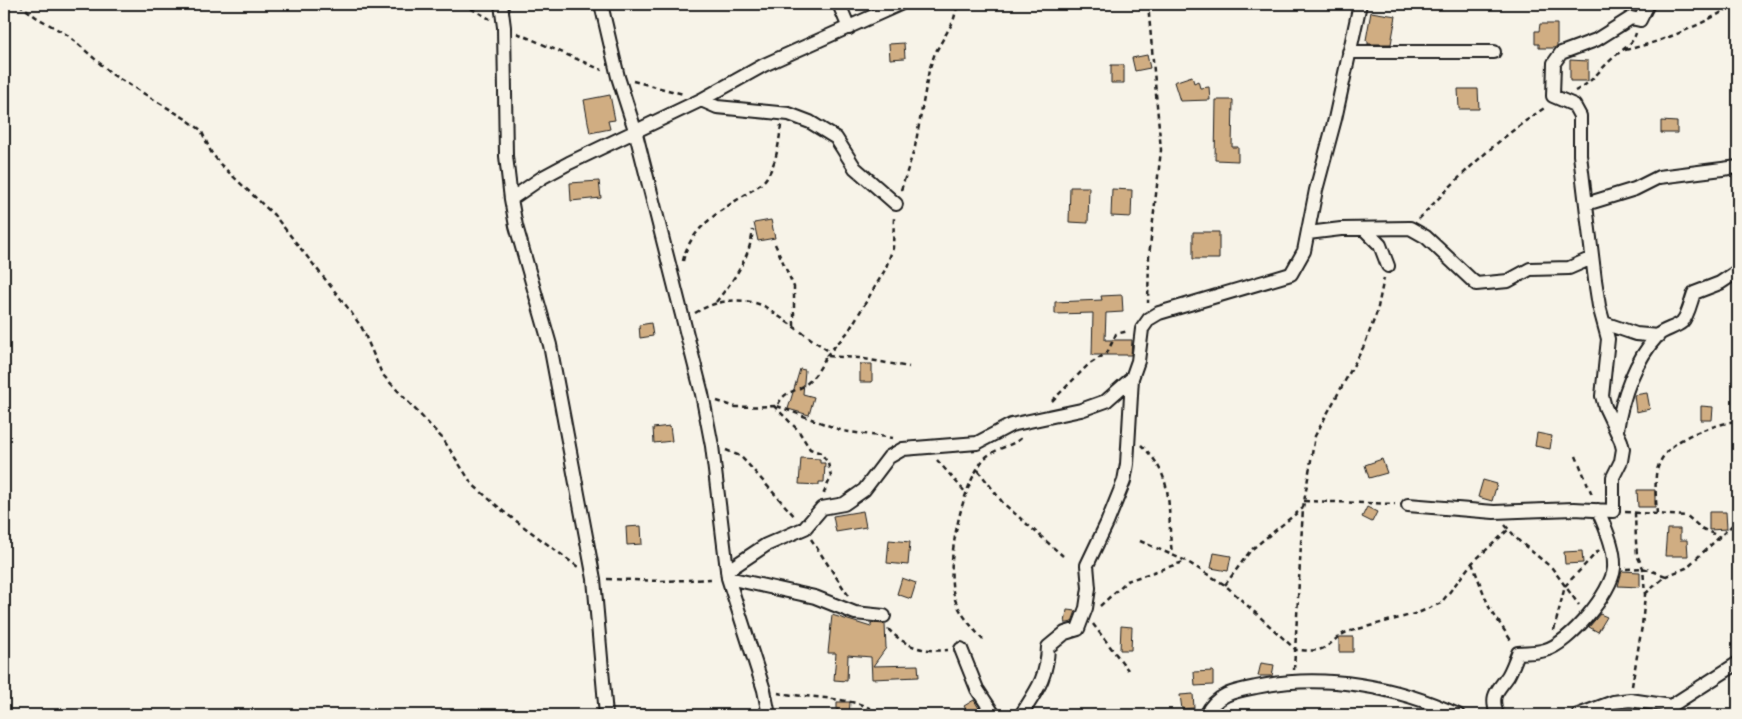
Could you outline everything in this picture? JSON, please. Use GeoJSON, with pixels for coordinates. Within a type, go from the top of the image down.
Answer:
{"type":"FeatureCollection","features":[{"type":"Feature","properties":{"kind":"street"},"geometry":{"type":"LineString","coordinates":[[500,4],[504,27],[506,156],[511,199],[550,346],[594,579],[606,715]]}},
{"type":"Feature","properties":{"kind":"street"},"geometry":{"type":"LineString","coordinates":[[601,4],[618,77],[635,130],[702,394],[712,446],[728,574],[764,690],[769,715]]}},
{"type":"Feature","properties":{"kind":"street"},"geometry":{"type":"LineString","coordinates":[[839,4],[849,28]]}},
{"type":"Feature","properties":{"kind":"street"},"geometry":{"type":"LineString","coordinates":[[511,199],[543,177],[635,130],[701,100],[764,65],[900,4]]}},
{"type":"Feature","properties":{"kind":"street"},"geometry":{"type":"LineString","coordinates":[[1021,715],[1042,683],[1047,665],[1048,647],[1065,633],[1078,628],[1086,608],[1089,588],[1087,566],[1124,482],[1132,378],[1138,362],[1146,324],[1172,308],[1291,274],[1304,251],[1316,190],[1335,119],[1360,4]]}},
{"type":"Feature","properties":{"kind":"street"},"geometry":{"type":"LineString","coordinates":[[1408,505],[1494,512],[1613,511],[1613,477],[1621,461],[1622,449],[1617,430],[1605,407],[1602,396],[1608,339],[1599,306],[1592,258],[1580,155],[1580,116],[1574,105],[1553,96],[1554,63],[1561,53],[1596,40],[1631,18],[1640,20],[1648,4]]}},
{"type":"Feature","properties":{"kind":"street"},"geometry":{"type":"LineString","coordinates":[[1349,52],[1494,52]]}},
{"type":"Feature","properties":{"kind":"street"},"geometry":{"type":"LineString","coordinates":[[701,100],[717,107],[738,111],[800,117],[826,130],[843,147],[855,168],[896,204]]}},
{"type":"Feature","properties":{"kind":"street"},"geometry":{"type":"LineString","coordinates":[[1586,204],[1635,189],[1659,176],[1738,167]]}},
{"type":"Feature","properties":{"kind":"street"},"geometry":{"type":"LineString","coordinates":[[1308,233],[1410,228],[1426,237],[1476,284],[1508,281],[1530,269],[1569,268],[1592,258]]}},
{"type":"Feature","properties":{"kind":"street"},"geometry":{"type":"LineString","coordinates":[[1365,230],[1380,245],[1388,266]]}},
{"type":"Feature","properties":{"kind":"street"},"geometry":{"type":"LineString","coordinates":[[1617,430],[1620,411],[1632,377],[1658,336],[1682,321],[1694,293],[1720,283],[1738,271]]}},
{"type":"Feature","properties":{"kind":"street"},"geometry":{"type":"LineString","coordinates":[[1604,323],[1636,334],[1658,336]]}},
{"type":"Feature","properties":{"kind":"street"},"geometry":{"type":"LineString","coordinates":[[728,574],[766,545],[804,528],[822,508],[844,504],[864,490],[889,457],[903,449],[977,442],[1011,425],[1081,410],[1106,401],[1132,378]]}},
{"type":"Feature","properties":{"kind":"street"},"geometry":{"type":"LineString","coordinates":[[1497,715],[1493,703],[1496,688],[1508,675],[1518,653],[1546,650],[1568,636],[1587,616],[1602,595],[1612,574],[1614,560],[1610,537],[1598,510]]}},
{"type":"Feature","properties":{"kind":"street"},"geometry":{"type":"LineString","coordinates":[[728,574],[815,597],[855,613],[884,616]]}},
{"type":"Feature","properties":{"kind":"street"},"geometry":{"type":"LineString","coordinates":[[961,649],[977,689],[994,715]]}},
{"type":"Feature","properties":{"kind":"street"},"geometry":{"type":"LineString","coordinates":[[1578,715],[1613,702],[1630,700],[1676,710],[1738,663]]}},
{"type":"Feature","properties":{"kind":"street"},"geometry":{"type":"LineString","coordinates":[[1206,715],[1217,699],[1230,692],[1293,682],[1338,682],[1371,687],[1426,700],[1458,715]]}},
{"type":"Feature","properties":{"kind":"path"},"geometry":{"type":"LineString","coordinates":[[19,4],[36,17],[69,36],[113,75],[201,130],[211,152],[221,165],[274,215],[348,308],[362,328],[382,374],[443,439],[472,484],[504,512],[594,579],[661,581],[728,574]]}},
{"type":"Feature","properties":{"kind":"path"},"geometry":{"type":"LineString","coordinates":[[463,4],[504,27],[618,77],[701,100]]}},
{"type":"Feature","properties":{"kind":"path"},"geometry":{"type":"LineString","coordinates":[[777,406],[787,392],[806,385],[820,369],[826,356],[848,332],[890,262],[896,204],[915,147],[928,70],[938,47],[953,22],[958,4]]}},
{"type":"Feature","properties":{"kind":"path"},"geometry":{"type":"LineString","coordinates":[[983,640],[954,596],[952,579],[957,530],[966,492],[986,457],[1018,442],[1088,365],[1107,353],[1116,334],[1146,324],[1149,256],[1161,150],[1148,4]]}},
{"type":"Feature","properties":{"kind":"path"},"geometry":{"type":"LineString","coordinates":[[1622,51],[1651,44],[1709,21],[1736,4]]}},
{"type":"Feature","properties":{"kind":"path"},"geometry":{"type":"LineString","coordinates":[[1410,228],[1438,198],[1519,124],[1589,84],[1634,39],[1640,20]]}},
{"type":"Feature","properties":{"kind":"path"},"geometry":{"type":"LineString","coordinates":[[682,266],[688,243],[696,233],[713,217],[767,177],[777,152],[782,114]]}},
{"type":"Feature","properties":{"kind":"path"},"geometry":{"type":"LineString","coordinates":[[715,303],[733,281],[746,258],[751,246],[753,230]]}},
{"type":"Feature","properties":{"kind":"path"},"geometry":{"type":"LineString","coordinates":[[775,244],[794,287],[794,326]]}},
{"type":"Feature","properties":{"kind":"path"},"geometry":{"type":"LineString","coordinates":[[1293,682],[1303,508],[1315,436],[1364,346],[1377,312],[1388,266]]}},
{"type":"Feature","properties":{"kind":"path"},"geometry":{"type":"LineString","coordinates":[[683,320],[715,303],[731,300],[754,302],[764,306],[830,352]]}},
{"type":"Feature","properties":{"kind":"path"},"geometry":{"type":"LineString","coordinates":[[826,356],[859,358],[909,367]]}},
{"type":"Feature","properties":{"kind":"path"},"geometry":{"type":"LineString","coordinates":[[702,394],[729,406],[772,405],[843,431],[899,440]]}},
{"type":"Feature","properties":{"kind":"path"},"geometry":{"type":"LineString","coordinates":[[772,405],[798,430],[810,449],[821,453],[828,464],[831,477],[819,502]]}},
{"type":"Feature","properties":{"kind":"path"},"geometry":{"type":"LineString","coordinates":[[1657,514],[1656,475],[1661,460],[1683,438],[1738,420]]}},
{"type":"Feature","properties":{"kind":"path"},"geometry":{"type":"LineString","coordinates":[[1129,434],[1150,454],[1166,482],[1172,554]]}},
{"type":"Feature","properties":{"kind":"path"},"geometry":{"type":"LineString","coordinates":[[923,447],[966,492]]}},
{"type":"Feature","properties":{"kind":"path"},"geometry":{"type":"LineString","coordinates":[[1576,456],[1598,510]]}},
{"type":"Feature","properties":{"kind":"path"},"geometry":{"type":"LineString","coordinates":[[978,470],[1003,503],[1063,556]]}},
{"type":"Feature","properties":{"kind":"path"},"geometry":{"type":"LineString","coordinates":[[1304,501],[1408,505]]}},
{"type":"Feature","properties":{"kind":"path"},"geometry":{"type":"LineString","coordinates":[[1225,585],[1251,550],[1303,508]]}},
{"type":"Feature","properties":{"kind":"path"},"geometry":{"type":"LineString","coordinates":[[1613,511],[1687,516],[1701,528],[1721,537]]}},
{"type":"Feature","properties":{"kind":"path"},"geometry":{"type":"LineString","coordinates":[[1494,512],[1519,541],[1552,568],[1587,616]]}},
{"type":"Feature","properties":{"kind":"path"},"geometry":{"type":"LineString","coordinates":[[1630,700],[1644,594],[1643,568],[1637,555],[1635,513]]}},
{"type":"Feature","properties":{"kind":"path"},"geometry":{"type":"LineString","coordinates":[[1644,594],[1666,576],[1686,568],[1738,520]]}},
{"type":"Feature","properties":{"kind":"path"},"geometry":{"type":"LineString","coordinates":[[1140,541],[1186,561],[1225,585],[1296,650],[1322,649],[1336,637],[1347,632],[1434,607],[1447,598],[1472,564],[1509,530]]}},
{"type":"Feature","properties":{"kind":"path"},"geometry":{"type":"LineString","coordinates":[[1097,609],[1127,581],[1186,561]]}},
{"type":"Feature","properties":{"kind":"path"},"geometry":{"type":"LineString","coordinates":[[1472,564],[1489,607],[1518,653]]}},
{"type":"Feature","properties":{"kind":"path"},"geometry":{"type":"LineString","coordinates":[[1612,574],[1619,568],[1643,568],[1666,576]]}},
{"type":"Feature","properties":{"kind":"path"},"geometry":{"type":"LineString","coordinates":[[1546,650],[1555,627],[1565,586]]}},
{"type":"Feature","properties":{"kind":"path"},"geometry":{"type":"LineString","coordinates":[[884,616],[885,626],[898,639],[915,648],[933,651]]}},
{"type":"Feature","properties":{"kind":"path"},"geometry":{"type":"LineString","coordinates":[[1078,628],[1089,619],[1128,670]]}},
{"type":"Feature","properties":{"kind":"path"},"geometry":{"type":"LineString","coordinates":[[764,690],[793,696],[849,701],[875,710],[879,715]]}},
{"type":"Feature","properties":{"kind":"building"},"geometry":{"type":"Polygon","coordinates":[[[1371,12],[1396,16],[1391,44],[1368,44],[1366,40],[1371,12]]]}},
{"type":"Feature","properties":{"kind":"building"},"geometry":{"type":"Polygon","coordinates":[[[1540,24],[1557,24],[1557,46],[1554,48],[1539,48],[1539,44],[1535,44],[1535,31],[1539,31],[1540,24]]]}},
{"type":"Feature","properties":{"kind":"building"},"geometry":{"type":"Polygon","coordinates":[[[904,43],[905,58],[890,59],[889,44],[904,43]]]}},
{"type":"Feature","properties":{"kind":"building"},"geometry":{"type":"Polygon","coordinates":[[[1147,55],[1150,68],[1135,71],[1132,58],[1147,55]]]}},
{"type":"Feature","properties":{"kind":"building"},"geometry":{"type":"Polygon","coordinates":[[[1570,60],[1588,61],[1588,81],[1570,81],[1570,60]]]}},
{"type":"Feature","properties":{"kind":"building"},"geometry":{"type":"Polygon","coordinates":[[[1111,65],[1124,65],[1124,83],[1111,83],[1111,65]]]}},
{"type":"Feature","properties":{"kind":"building"},"geometry":{"type":"Polygon","coordinates":[[[1192,76],[1194,83],[1198,81],[1200,88],[1209,87],[1210,100],[1180,101],[1174,82],[1192,76]]]}},
{"type":"Feature","properties":{"kind":"building"},"geometry":{"type":"Polygon","coordinates":[[[1458,89],[1478,89],[1479,109],[1459,109],[1458,89]]]}},
{"type":"Feature","properties":{"kind":"building"},"geometry":{"type":"Polygon","coordinates":[[[610,95],[615,120],[608,121],[610,129],[590,133],[584,100],[610,95]]]}},
{"type":"Feature","properties":{"kind":"building"},"geometry":{"type":"Polygon","coordinates":[[[1216,100],[1233,100],[1232,147],[1238,147],[1238,161],[1215,160],[1216,100]]]}},
{"type":"Feature","properties":{"kind":"building"},"geometry":{"type":"Polygon","coordinates":[[[1661,121],[1677,122],[1677,133],[1661,133],[1661,121]]]}},
{"type":"Feature","properties":{"kind":"building"},"geometry":{"type":"Polygon","coordinates":[[[599,181],[601,198],[571,201],[570,183],[599,181]]]}},
{"type":"Feature","properties":{"kind":"building"},"geometry":{"type":"Polygon","coordinates":[[[1070,187],[1089,187],[1088,223],[1069,222],[1070,187]]]}},
{"type":"Feature","properties":{"kind":"building"},"geometry":{"type":"Polygon","coordinates":[[[1112,189],[1132,190],[1131,217],[1111,216],[1112,189]]]}},
{"type":"Feature","properties":{"kind":"building"},"geometry":{"type":"Polygon","coordinates":[[[771,220],[775,238],[758,241],[754,223],[771,220]]]}},
{"type":"Feature","properties":{"kind":"building"},"geometry":{"type":"Polygon","coordinates":[[[1193,232],[1219,232],[1219,259],[1193,259],[1193,232]]]}},
{"type":"Feature","properties":{"kind":"building"},"geometry":{"type":"Polygon","coordinates":[[[1122,295],[1123,312],[1106,313],[1105,340],[1132,340],[1131,355],[1092,355],[1093,313],[1055,314],[1055,302],[1102,300],[1101,296],[1122,295]]]}},
{"type":"Feature","properties":{"kind":"building"},"geometry":{"type":"Polygon","coordinates":[[[651,323],[653,336],[640,338],[639,325],[651,323]]]}},
{"type":"Feature","properties":{"kind":"building"},"geometry":{"type":"Polygon","coordinates":[[[860,364],[872,364],[872,382],[860,382],[860,364]]]}},
{"type":"Feature","properties":{"kind":"building"},"geometry":{"type":"Polygon","coordinates":[[[800,369],[805,370],[803,394],[814,397],[809,415],[788,409],[800,369]]]}},
{"type":"Feature","properties":{"kind":"building"},"geometry":{"type":"Polygon","coordinates":[[[1647,393],[1650,409],[1636,412],[1634,395],[1647,393]]]}},
{"type":"Feature","properties":{"kind":"building"},"geometry":{"type":"Polygon","coordinates":[[[1701,406],[1713,407],[1712,420],[1701,420],[1701,406]]]}},
{"type":"Feature","properties":{"kind":"building"},"geometry":{"type":"Polygon","coordinates":[[[670,426],[672,441],[654,443],[653,428],[670,426]]]}},
{"type":"Feature","properties":{"kind":"building"},"geometry":{"type":"Polygon","coordinates":[[[1537,433],[1552,436],[1550,449],[1535,446],[1537,433]]]}},
{"type":"Feature","properties":{"kind":"building"},"geometry":{"type":"Polygon","coordinates":[[[801,458],[820,459],[820,463],[825,463],[824,482],[819,482],[819,485],[799,484],[801,458]]]}},
{"type":"Feature","properties":{"kind":"building"},"geometry":{"type":"Polygon","coordinates":[[[1382,459],[1387,473],[1369,478],[1365,465],[1382,459]]]}},
{"type":"Feature","properties":{"kind":"building"},"geometry":{"type":"Polygon","coordinates":[[[1483,480],[1497,484],[1492,501],[1478,497],[1483,480]]]}},
{"type":"Feature","properties":{"kind":"building"},"geometry":{"type":"Polygon","coordinates":[[[1637,490],[1655,490],[1655,507],[1638,507],[1637,490]]]}},
{"type":"Feature","properties":{"kind":"building"},"geometry":{"type":"Polygon","coordinates":[[[1367,507],[1377,512],[1372,522],[1362,517],[1367,507]]]}},
{"type":"Feature","properties":{"kind":"building"},"geometry":{"type":"Polygon","coordinates":[[[863,511],[866,527],[836,532],[833,516],[863,511]]]}},
{"type":"Feature","properties":{"kind":"building"},"geometry":{"type":"Polygon","coordinates":[[[1709,512],[1726,512],[1727,529],[1709,530],[1709,512]]]}},
{"type":"Feature","properties":{"kind":"building"},"geometry":{"type":"Polygon","coordinates":[[[641,526],[642,544],[627,545],[626,527],[641,526]]]}},
{"type":"Feature","properties":{"kind":"building"},"geometry":{"type":"Polygon","coordinates":[[[1667,529],[1680,529],[1680,540],[1687,540],[1688,556],[1665,556],[1667,529]]]}},
{"type":"Feature","properties":{"kind":"building"},"geometry":{"type":"Polygon","coordinates":[[[889,540],[910,542],[908,565],[887,563],[889,540]]]}},
{"type":"Feature","properties":{"kind":"building"},"geometry":{"type":"Polygon","coordinates":[[[1582,551],[1583,563],[1565,564],[1564,552],[1582,551]]]}},
{"type":"Feature","properties":{"kind":"building"},"geometry":{"type":"Polygon","coordinates":[[[1214,553],[1231,556],[1228,571],[1211,568],[1214,553]]]}},
{"type":"Feature","properties":{"kind":"building"},"geometry":{"type":"Polygon","coordinates":[[[1622,571],[1640,572],[1640,587],[1618,586],[1622,571]]]}},
{"type":"Feature","properties":{"kind":"building"},"geometry":{"type":"Polygon","coordinates":[[[902,578],[916,583],[911,599],[897,594],[902,578]]]}},
{"type":"Feature","properties":{"kind":"building"},"geometry":{"type":"Polygon","coordinates":[[[1067,610],[1076,611],[1072,622],[1065,623],[1067,610]]]}},
{"type":"Feature","properties":{"kind":"building"},"geometry":{"type":"Polygon","coordinates":[[[1600,614],[1607,617],[1598,632],[1589,627],[1600,614]]]}},
{"type":"Feature","properties":{"kind":"building"},"geometry":{"type":"Polygon","coordinates":[[[832,615],[871,627],[871,623],[885,624],[886,648],[873,666],[918,665],[919,677],[872,679],[871,657],[848,655],[847,681],[834,680],[836,653],[828,653],[832,615]]]}},
{"type":"Feature","properties":{"kind":"building"},"geometry":{"type":"Polygon","coordinates":[[[1121,626],[1132,627],[1131,650],[1120,650],[1121,626]]]}},
{"type":"Feature","properties":{"kind":"building"},"geometry":{"type":"Polygon","coordinates":[[[1339,637],[1353,637],[1353,652],[1339,652],[1339,637]]]}},
{"type":"Feature","properties":{"kind":"building"},"geometry":{"type":"Polygon","coordinates":[[[1261,663],[1274,665],[1272,676],[1258,676],[1261,663]]]}},
{"type":"Feature","properties":{"kind":"building"},"geometry":{"type":"Polygon","coordinates":[[[1213,671],[1213,685],[1195,686],[1194,672],[1213,671]]]}},
{"type":"Feature","properties":{"kind":"building"},"geometry":{"type":"Polygon","coordinates":[[[1193,694],[1194,708],[1182,709],[1180,695],[1193,694]]]}},
{"type":"Feature","properties":{"kind":"building"},"geometry":{"type":"Polygon","coordinates":[[[974,700],[983,715],[969,715],[964,706],[974,700]]]}},
{"type":"Feature","properties":{"kind":"building"},"geometry":{"type":"Polygon","coordinates":[[[837,702],[850,702],[849,715],[837,715],[837,702]]]}}]}
